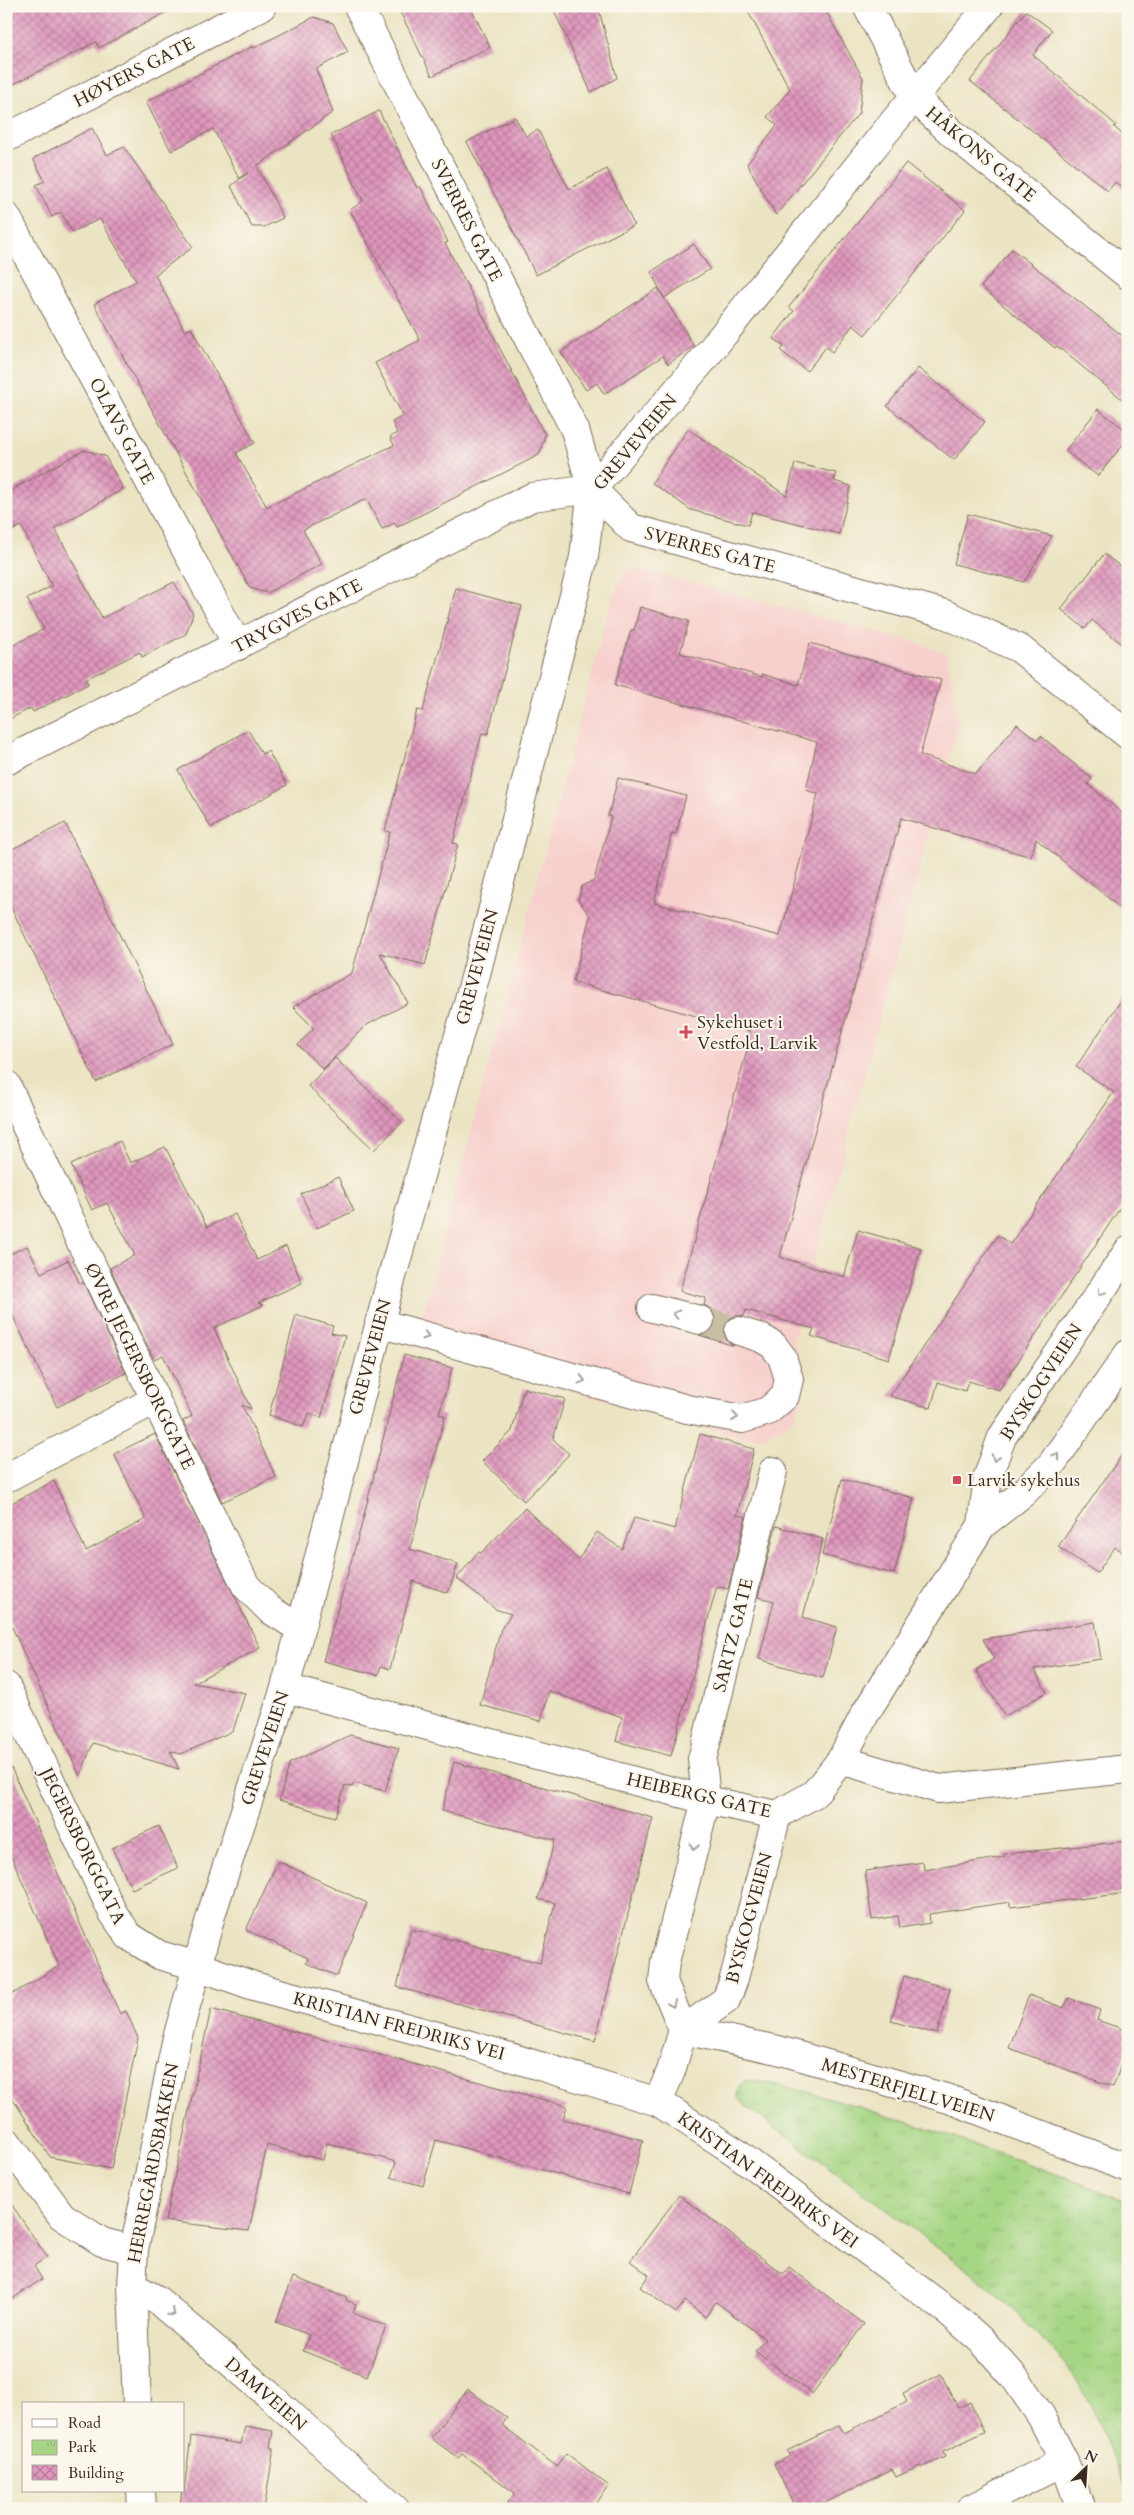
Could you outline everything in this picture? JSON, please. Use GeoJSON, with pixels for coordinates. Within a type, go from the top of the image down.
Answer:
{"type":"FeatureCollection","features":[{"type":"Feature","properties":{"kind":"street","name":"HØYERS GATE"},"geometry":{"type":"LineString","coordinates":[[6,138],[262,6]]}},
{"type":"Feature","properties":{"kind":"street","name":"SVERRES GATE"},"geometry":{"type":"LineString","coordinates":[[358,6],[575,430],[592,488],[631,528],[945,614],[1020,650],[1128,735]]}},
{"type":"Feature","properties":{"kind":"street","name":"HÅKONS GATE"},"geometry":{"type":"LineString","coordinates":[[867,6],[914,96],[952,133],[1128,275]]}},
{"type":"Feature","properties":{"kind":"street","name":"GREVEVEIEN"},"geometry":{"type":"LineString","coordinates":[[176,2042],[212,1912],[285,1688],[379,1323],[476,974],[582,566],[592,488],[703,360],[914,96],[989,6]]}},
{"type":"Feature","properties":{"kind":"street","name":"OLAVS GATE"},"geometry":{"type":"LineString","coordinates":[[6,216],[238,646]]}},
{"type":"Feature","properties":{"kind":"street","name":"TRYGVES GATE"},"geometry":{"type":"LineString","coordinates":[[6,762],[532,497],[592,488]]}},
{"type":"Feature","properties":{"kind":"street","name":"ØVRE JEGERSBORGGATE"},"geometry":{"type":"LineString","coordinates":[[6,1084],[155,1400],[246,1586],[269,1610],[299,1628]]}},
{"type":"Feature","properties":{"kind":"street","name":"BYSKOGVEIEN"},"geometry":{"type":"LineString","coordinates":[[982,1525],[988,1476],[1002,1437],[1128,1251]]}},
{"type":"Feature","properties":{"kind":"street"},"geometry":{"type":"LineString","coordinates":[[652,1308],[700,1320]]}},
{"type":"Feature","properties":{"kind":"street"},"geometry":{"type":"LineString","coordinates":[[379,1323],[687,1409],[742,1419],[768,1411],[785,1396],[788,1379],[782,1357],[773,1345],[761,1338],[739,1331]]}},
{"type":"Feature","properties":{"kind":"street","name":"BYSKOGVEIEN"},"geometry":{"type":"LineString","coordinates":[[840,1760],[865,1714],[982,1525],[1022,1494],[1050,1465],[1128,1354]]}},
{"type":"Feature","properties":{"kind":"street"},"geometry":{"type":"LineString","coordinates":[[6,1478],[155,1400]]}},
{"type":"Feature","properties":{"kind":"street","name":"SARTZ GATE"},"geometry":{"type":"LineString","coordinates":[[706,1800],[702,1759],[774,1471]]}},
{"type":"Feature","properties":{"kind":"street","name":"JEGERSBORGGATA"},"geometry":{"type":"LineString","coordinates":[[6,1686],[113,1913],[128,1936],[159,1955],[197,1966]]}},
{"type":"Feature","properties":{"kind":"street","name":"HEIBERGS GATE"},"geometry":{"type":"LineString","coordinates":[[285,1688],[706,1800],[778,1815],[814,1794],[840,1760]]}},
{"type":"Feature","properties":{"kind":"street"},"geometry":{"type":"LineString","coordinates":[[840,1760],[939,1789],[1128,1769]]}},
{"type":"Feature","properties":{"kind":"street"},"geometry":{"type":"LineString","coordinates":[[658,2102],[671,2071],[683,2030],[663,1981],[664,1972],[706,1800]]}},
{"type":"Feature","properties":{"kind":"street","name":"BYSKOGVEIEN"},"geometry":{"type":"LineString","coordinates":[[683,2030],[726,2000],[733,1982],[778,1815]]}},
{"type":"Feature","properties":{"kind":"street","name":"KRISTIAN FREDRIKS VEI"},"geometry":{"type":"LineString","coordinates":[[197,1966],[254,1986],[474,2046],[658,2102],[742,2156],[949,2312],[983,2342],[1015,2378],[1041,2416],[1064,2461],[1081,2509]]}},
{"type":"Feature","properties":{"kind":"street","name":"MESTERFJELLVEIEN"},"geometry":{"type":"LineString","coordinates":[[683,2030],[778,2050],[949,2099],[1128,2168]]}},
{"type":"Feature","properties":{"kind":"street","name":"HERREGÅRDSBAKKEN"},"geometry":{"type":"LineString","coordinates":[[138,2402],[132,2286],[134,2250],[176,2042]]}},
{"type":"Feature","properties":{"kind":"street"},"geometry":{"type":"LineString","coordinates":[[7,2145],[62,2216],[102,2242],[134,2250]]}},
{"type":"Feature","properties":{"kind":"street","name":"DAMVEIEN"},"geometry":{"type":"LineString","coordinates":[[132,2286],[156,2299],[268,2394],[395,2509]]}},
{"type":"Feature","properties":{"kind":"street"},"geometry":{"type":"LineString","coordinates":[[970,2509],[1064,2461]]}},
{"type":"Feature","properties":{"kind":"street"},"geometry":{"type":"LineString","coordinates":[[141,2492],[142,2509]]}},
{"type":"Feature","properties":{"kind":"shaded area","name":"Sykehuset i Vestfold, Larvik"},"geometry":{"type":"Polygon","coordinates":[[[637,568],[911,641],[947,653],[958,724],[793,1341],[804,1367],[803,1390],[799,1408],[788,1423],[764,1437],[742,1438],[414,1347],[609,608],[623,572],[637,568]]]}},
{"type":"Feature","properties":{"kind":"green space"},"geometry":{"type":"Polygon","coordinates":[[[747,2080],[789,2087],[852,2104],[1021,2161],[1128,2202],[1128,2493],[1092,2408],[1066,2364],[1028,2324],[973,2273],[744,2105],[737,2097],[739,2086],[747,2080]]]}},
{"type":"Feature","properties":{"kind":"building"},"geometry":{"type":"Polygon","coordinates":[[[6,6],[178,6],[99,48],[96,42],[6,88],[6,6]]]}},
{"type":"Feature","properties":{"kind":"building"},"geometry":{"type":"Polygon","coordinates":[[[397,6],[470,6],[490,47],[432,76],[397,6]]]}},
{"type":"Feature","properties":{"kind":"building"},"geometry":{"type":"Polygon","coordinates":[[[552,6],[598,6],[617,78],[591,92],[552,6]]]}},
{"type":"Feature","properties":{"kind":"building"},"geometry":{"type":"Polygon","coordinates":[[[745,6],[823,6],[863,78],[859,113],[776,215],[747,164],[777,125],[767,117],[790,89],[745,6]]]}},
{"type":"Feature","properties":{"kind":"building"},"geometry":{"type":"Polygon","coordinates":[[[1026,11],[1052,30],[1033,55],[1116,125],[1114,127],[1128,139],[1128,192],[1115,182],[1108,191],[970,81],[1026,11]]]}},
{"type":"Feature","properties":{"kind":"building"},"geometry":{"type":"Polygon","coordinates":[[[314,17],[333,23],[348,52],[316,69],[333,112],[257,166],[283,218],[264,227],[252,227],[231,186],[249,172],[239,178],[213,129],[171,151],[146,102],[253,46],[254,48],[314,17]]]}},
{"type":"Feature","properties":{"kind":"building"},"geometry":{"type":"Polygon","coordinates":[[[379,111],[417,188],[420,186],[448,242],[445,243],[545,435],[539,455],[397,527],[395,523],[382,529],[366,499],[303,530],[322,564],[267,593],[250,588],[94,304],[136,281],[100,219],[72,232],[61,212],[52,217],[36,185],[45,181],[33,159],[92,128],[107,155],[124,147],[193,247],[155,275],[185,331],[191,328],[255,443],[236,453],[267,507],[394,445],[390,437],[397,433],[392,422],[403,416],[375,363],[420,340],[350,210],[363,201],[331,135],[379,111]]]}},
{"type":"Feature","properties":{"kind":"building"},"geometry":{"type":"Polygon","coordinates":[[[515,117],[526,136],[538,130],[569,189],[607,169],[634,225],[536,275],[467,142],[515,117]]]}},
{"type":"Feature","properties":{"kind":"building"},"geometry":{"type":"Polygon","coordinates":[[[906,163],[965,210],[865,335],[853,325],[832,352],[826,347],[807,371],[781,351],[784,346],[773,338],[794,311],[789,307],[906,163]]]}},
{"type":"Feature","properties":{"kind":"building"},"geometry":{"type":"Polygon","coordinates":[[[694,244],[710,269],[664,298],[651,272],[694,244]]]}},
{"type":"Feature","properties":{"kind":"building"},"geometry":{"type":"Polygon","coordinates":[[[1012,249],[1128,340],[1128,404],[1057,346],[1055,348],[981,287],[1012,249]]]}},
{"type":"Feature","properties":{"kind":"building"},"geometry":{"type":"Polygon","coordinates":[[[658,288],[694,346],[668,364],[663,356],[604,394],[597,383],[586,390],[561,352],[658,288]]]}},
{"type":"Feature","properties":{"kind":"building"},"geometry":{"type":"Polygon","coordinates":[[[918,368],[985,422],[954,460],[887,406],[918,368]]]}},
{"type":"Feature","properties":{"kind":"building"},"geometry":{"type":"Polygon","coordinates":[[[1098,409],[1128,432],[1128,438],[1098,476],[1065,451],[1098,409]]]}},
{"type":"Feature","properties":{"kind":"building"},"geometry":{"type":"Polygon","coordinates":[[[688,429],[787,496],[795,463],[836,473],[834,481],[851,486],[839,534],[752,512],[748,525],[691,510],[652,483],[688,429]]]}},
{"type":"Feature","properties":{"kind":"building"},"geometry":{"type":"Polygon","coordinates":[[[84,450],[105,456],[123,489],[55,528],[102,618],[174,582],[193,614],[186,634],[142,657],[140,652],[86,679],[88,684],[33,712],[31,708],[6,721],[6,649],[44,629],[27,599],[52,586],[21,526],[6,534],[6,493],[84,450]]]}},
{"type":"Feature","properties":{"kind":"building"},"geometry":{"type":"Polygon","coordinates":[[[968,514],[1052,536],[1024,582],[954,564],[968,514]]]}},
{"type":"Feature","properties":{"kind":"building"},"geometry":{"type":"Polygon","coordinates":[[[1104,554],[1128,572],[1128,649],[1092,620],[1085,629],[1061,609],[1104,554]]]}},
{"type":"Feature","properties":{"kind":"building"},"geometry":{"type":"Polygon","coordinates":[[[456,588],[522,606],[488,734],[482,733],[453,843],[458,844],[425,965],[380,953],[408,1003],[365,1026],[323,1069],[298,1045],[314,1028],[293,1007],[352,973],[390,832],[385,831],[417,710],[423,711],[456,588]]]}},
{"type":"Feature","properties":{"kind":"building"},"geometry":{"type":"Polygon","coordinates":[[[640,607],[689,621],[680,653],[762,677],[762,674],[798,685],[810,643],[941,680],[920,755],[976,774],[1017,724],[1037,740],[1041,736],[1092,779],[1088,784],[1128,818],[1128,914],[1036,839],[1031,857],[901,818],[780,1257],[844,1277],[858,1230],[921,1248],[889,1359],[811,1336],[814,1329],[746,1310],[744,1316],[735,1316],[729,1319],[724,1326],[724,1335],[727,1341],[734,1346],[699,1335],[712,1330],[715,1323],[715,1315],[711,1309],[704,1305],[706,1298],[680,1291],[749,1043],[747,1043],[750,1031],[573,982],[590,916],[578,900],[582,886],[594,880],[611,817],[608,816],[618,778],[686,796],[676,834],[672,833],[654,903],[780,936],[818,794],[806,790],[817,742],[615,685],[631,630],[634,630],[640,607]]]}},
{"type":"Feature","properties":{"kind":"building"},"geometry":{"type":"Polygon","coordinates":[[[248,730],[262,754],[268,751],[287,785],[211,828],[178,770],[248,730]]]}},
{"type":"Feature","properties":{"kind":"building"},"geometry":{"type":"Polygon","coordinates":[[[65,823],[173,1044],[96,1082],[6,897],[6,852],[65,823]]]}},
{"type":"Feature","properties":{"kind":"building"},"geometry":{"type":"Polygon","coordinates":[[[1128,990],[1128,1196],[999,1390],[968,1381],[965,1391],[938,1382],[931,1408],[890,1396],[998,1235],[1010,1244],[1114,1092],[1076,1067],[1128,990]]]}},
{"type":"Feature","properties":{"kind":"building"},"geometry":{"type":"Polygon","coordinates":[[[335,1058],[402,1122],[374,1150],[308,1086],[335,1058]]]}},
{"type":"Feature","properties":{"kind":"building"},"geometry":{"type":"Polygon","coordinates":[[[120,1141],[130,1163],[165,1147],[207,1227],[235,1214],[257,1260],[286,1246],[302,1283],[258,1303],[264,1305],[214,1328],[251,1409],[242,1405],[276,1477],[222,1502],[183,1421],[192,1416],[163,1355],[154,1359],[110,1268],[135,1255],[107,1203],[92,1210],[71,1165],[120,1141]]]}},
{"type":"Feature","properties":{"kind":"building"},"geometry":{"type":"Polygon","coordinates":[[[338,1177],[354,1211],[317,1228],[301,1194],[338,1177]]]}},
{"type":"Feature","properties":{"kind":"building"},"geometry":{"type":"Polygon","coordinates":[[[27,1246],[41,1273],[68,1260],[80,1284],[83,1282],[126,1373],[57,1407],[6,1302],[6,1256],[27,1246]]]}},
{"type":"Feature","properties":{"kind":"building"},"geometry":{"type":"Polygon","coordinates":[[[296,1315],[333,1326],[331,1333],[345,1336],[321,1418],[309,1413],[303,1427],[269,1415],[296,1315]]]}},
{"type":"Feature","properties":{"kind":"building"},"geometry":{"type":"Polygon","coordinates":[[[404,1355],[452,1368],[439,1414],[445,1416],[410,1549],[458,1564],[448,1593],[413,1581],[390,1669],[381,1666],[378,1675],[323,1661],[362,1523],[404,1355]]]}},
{"type":"Feature","properties":{"kind":"building"},"geometry":{"type":"Polygon","coordinates":[[[524,1388],[565,1399],[553,1439],[569,1454],[524,1501],[482,1461],[512,1431],[524,1388]]]}},
{"type":"Feature","properties":{"kind":"building"},"geometry":{"type":"Polygon","coordinates":[[[155,1434],[260,1648],[193,1683],[245,1693],[233,1731],[181,1754],[170,1751],[179,1769],[93,1743],[80,1776],[6,1614],[6,1506],[54,1481],[86,1551],[146,1519],[114,1454],[155,1434]]]}},
{"type":"Feature","properties":{"kind":"building"},"geometry":{"type":"Polygon","coordinates":[[[700,1434],[754,1449],[737,1515],[746,1517],[728,1589],[717,1586],[671,1756],[616,1741],[622,1717],[549,1691],[541,1721],[480,1705],[501,1629],[511,1614],[495,1609],[457,1578],[478,1552],[481,1553],[525,1508],[578,1560],[597,1532],[622,1549],[634,1518],[675,1529],[700,1434]]]}},
{"type":"Feature","properties":{"kind":"building"},"geometry":{"type":"Polygon","coordinates":[[[1128,1446],[1128,1556],[1115,1547],[1097,1573],[1058,1547],[1128,1446]]]}},
{"type":"Feature","properties":{"kind":"building"},"geometry":{"type":"Polygon","coordinates":[[[842,1479],[914,1498],[894,1574],[822,1555],[842,1479]]]}},
{"type":"Feature","properties":{"kind":"building"},"geometry":{"type":"Polygon","coordinates":[[[776,1526],[823,1539],[803,1617],[837,1627],[823,1678],[759,1659],[774,1601],[758,1597],[776,1526]]]}},
{"type":"Feature","properties":{"kind":"building"},"geometry":{"type":"Polygon","coordinates":[[[1095,1622],[1101,1659],[1034,1669],[1047,1692],[1005,1716],[976,1670],[994,1659],[983,1639],[1095,1622]]]}},
{"type":"Feature","properties":{"kind":"building"},"geometry":{"type":"Polygon","coordinates":[[[350,1735],[399,1748],[385,1791],[354,1783],[352,1787],[345,1785],[335,1817],[279,1800],[290,1763],[350,1735]]]}},
{"type":"Feature","properties":{"kind":"building"},"geometry":{"type":"Polygon","coordinates":[[[6,1756],[120,2014],[126,2011],[138,2038],[111,2169],[50,2157],[6,2088],[6,1998],[59,1966],[6,1844],[6,1756]]]}},
{"type":"Feature","properties":{"kind":"building"},"geometry":{"type":"Polygon","coordinates":[[[454,1762],[653,1818],[595,2041],[397,1987],[411,1929],[540,1963],[555,1903],[538,1899],[555,1840],[442,1811],[454,1762]]]}},
{"type":"Feature","properties":{"kind":"building"},"geometry":{"type":"Polygon","coordinates":[[[159,1826],[178,1868],[132,1889],[112,1848],[159,1826]]]}},
{"type":"Feature","properties":{"kind":"building"},"geometry":{"type":"Polygon","coordinates":[[[1128,1841],[1128,1893],[1010,1907],[1010,1902],[929,1914],[930,1923],[900,1928],[898,1916],[872,1920],[865,1871],[923,1862],[924,1870],[1004,1857],[1004,1854],[1128,1841]]]}},
{"type":"Feature","properties":{"kind":"building"},"geometry":{"type":"Polygon","coordinates":[[[278,1861],[367,1903],[337,1976],[306,1963],[308,1958],[246,1930],[278,1861]]]}},
{"type":"Feature","properties":{"kind":"building"},"geometry":{"type":"Polygon","coordinates":[[[904,1976],[950,1989],[937,2034],[891,2021],[904,1976]]]}},
{"type":"Feature","properties":{"kind":"building"},"geometry":{"type":"Polygon","coordinates":[[[1029,1995],[1064,2008],[1069,1998],[1100,2010],[1097,2020],[1128,2031],[1128,2046],[1113,2087],[1009,2048],[1029,1995]]]}},
{"type":"Feature","properties":{"kind":"building"},"geometry":{"type":"Polygon","coordinates":[[[211,2009],[567,2106],[563,2119],[643,2140],[629,2194],[436,2140],[423,2186],[391,2177],[396,2162],[327,2143],[323,2160],[267,2145],[249,2231],[165,2221],[211,2009]]]}},
{"type":"Feature","properties":{"kind":"building"},"geometry":{"type":"Polygon","coordinates":[[[679,2195],[783,2274],[789,2267],[864,2324],[812,2394],[755,2351],[765,2339],[716,2302],[705,2317],[685,2301],[676,2313],[640,2287],[649,2275],[630,2261],[679,2195]]]}},
{"type":"Feature","properties":{"kind":"building"},"geometry":{"type":"Polygon","coordinates":[[[6,2196],[47,2257],[34,2266],[42,2279],[6,2303],[6,2196]]]}},
{"type":"Feature","properties":{"kind":"building"},"geometry":{"type":"Polygon","coordinates":[[[293,2277],[347,2298],[346,2300],[356,2304],[353,2313],[386,2326],[367,2376],[303,2351],[309,2335],[276,2322],[293,2277]]]}},
{"type":"Feature","properties":{"kind":"building"},"geometry":{"type":"Polygon","coordinates":[[[941,2374],[958,2408],[970,2402],[984,2432],[943,2452],[945,2457],[921,2468],[920,2466],[896,2477],[892,2469],[813,2509],[796,2509],[774,2464],[790,2456],[787,2451],[839,2425],[844,2433],[907,2402],[903,2393],[941,2374]]]}},
{"type":"Feature","properties":{"kind":"building"},"geometry":{"type":"Polygon","coordinates":[[[468,2389],[507,2418],[502,2425],[556,2466],[566,2453],[609,2486],[592,2509],[503,2509],[515,2493],[462,2454],[458,2458],[431,2438],[468,2389]]]}},
{"type":"Feature","properties":{"kind":"building"},"geometry":{"type":"Polygon","coordinates":[[[245,2426],[273,2431],[270,2447],[274,2448],[264,2509],[202,2509],[180,2505],[182,2492],[185,2492],[191,2436],[241,2444],[245,2426]]]}},
{"type":"Feature","properties":{"kind":"tunnel"},"geometry":{"type":"LineString","coordinates":[[700,1320],[739,1331]]}},
{"type":"Feature","properties":{"kind":"place","name":"Sykehuset i Vestfold, Larvik"},"geometry":{"type":"Point","coordinates":[686,1032]}},
{"type":"Feature","properties":{"kind":"place","name":"Larvik sykehus"},"geometry":{"type":"Point","coordinates":[957,1480]}}]}
